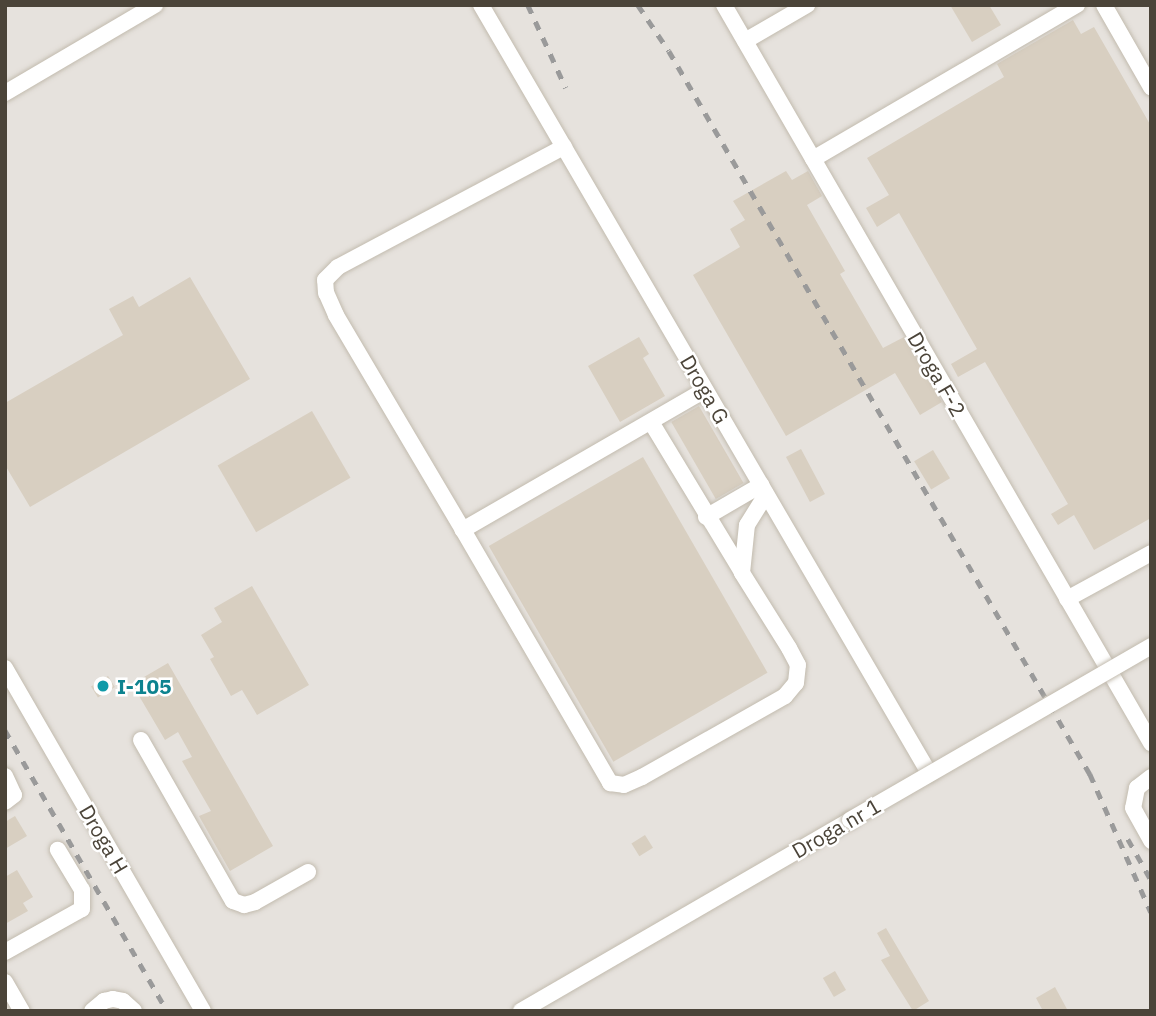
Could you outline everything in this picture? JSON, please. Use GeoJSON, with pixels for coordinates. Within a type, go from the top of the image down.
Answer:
{"type":"FeatureCollection","features":[{"type":"Feature","properties":{"kind":"lane"},"geometry":{"type":"LineString","coordinates":[[5,93],[155,5]]}},
{"type":"Feature","properties":{"kind":"lane","name":"Droga G"},"geometry":{"type":"LineString","coordinates":[[481,5],[929,774]]}},
{"type":"Feature","properties":{"kind":"lane","name":"Droga F-2"},"geometry":{"type":"LineString","coordinates":[[724,5],[1151,743]]}},
{"type":"Feature","properties":{"kind":"lane"},"geometry":{"type":"LineString","coordinates":[[745,41],[807,5]]}},
{"type":"Feature","properties":{"kind":"lane"},"geometry":{"type":"LineString","coordinates":[[813,159],[1077,5]]}},
{"type":"Feature","properties":{"kind":"lane"},"geometry":{"type":"LineString","coordinates":[[1104,5],[1151,87]]}},
{"type":"Feature","properties":{"kind":"lane"},"geometry":{"type":"LineString","coordinates":[[564,147],[338,267],[325,280],[326,293],[336,315],[610,783],[624,785],[642,778],[785,696],[796,683],[798,665],[706,517],[651,422]]}},
{"type":"Feature","properties":{"kind":"lane"},"geometry":{"type":"LineString","coordinates":[[463,530],[705,390]]}},
{"type":"Feature","properties":{"kind":"lane"},"geometry":{"type":"LineString","coordinates":[[742,573],[747,525],[763,490]]}},
{"type":"Feature","properties":{"kind":"lane"},"geometry":{"type":"LineString","coordinates":[[706,517],[763,490]]}},
{"type":"Feature","properties":{"kind":"lane"},"geometry":{"type":"LineString","coordinates":[[1068,599],[1151,553]]}},
{"type":"Feature","properties":{"kind":"lane","name":"Droga nr 1"},"geometry":{"type":"LineString","coordinates":[[521,1011],[1151,646]]}},
{"type":"Feature","properties":{"kind":"lane","name":"Droga H"},"geometry":{"type":"LineString","coordinates":[[5,668],[203,1011]]}},
{"type":"Feature","properties":{"kind":"lane"},"geometry":{"type":"LineString","coordinates":[[141,740],[233,901],[244,905],[255,902],[308,872]]}},
{"type":"Feature","properties":{"kind":"lane"},"geometry":{"type":"LineString","coordinates":[[5,776],[14,795],[5,802]]}},
{"type":"Feature","properties":{"kind":"lane"},"geometry":{"type":"LineString","coordinates":[[1151,777],[1137,788],[1133,808],[1151,841]]}},
{"type":"Feature","properties":{"kind":"lane"},"geometry":{"type":"LineString","coordinates":[[5,952],[82,909],[82,890],[58,850]]}},
{"type":"Feature","properties":{"kind":"lane"},"geometry":{"type":"LineString","coordinates":[[5,982],[22,1011]]}},
{"type":"Feature","properties":{"kind":"lane"},"geometry":{"type":"LineString","coordinates":[[92,1011],[104,1001],[113,999],[123,1002],[134,1011]]}},
{"type":"Feature","properties":{"kind":"shaded area"},"geometry":{"type":"Polygon","coordinates":[[[5,5],[1151,5],[1151,1011],[5,1011],[5,5]]]}},
{"type":"Feature","properties":{"kind":"building"},"geometry":{"type":"Polygon","coordinates":[[[950,5],[989,5],[1001,25],[972,42],[950,5]]]}},
{"type":"Feature","properties":{"kind":"building"},"geometry":{"type":"Polygon","coordinates":[[[1073,20],[1081,34],[1094,27],[1151,126],[1151,518],[1094,550],[1074,515],[1058,525],[1051,514],[1068,504],[985,362],[958,377],[951,364],[977,349],[899,213],[877,227],[866,208],[889,195],[867,158],[1004,77],[997,64],[1073,20]]]}},
{"type":"Feature","properties":{"kind":"building"},"geometry":{"type":"Polygon","coordinates":[[[786,171],[792,180],[808,171],[822,196],[807,205],[845,271],[840,274],[883,348],[904,337],[942,402],[920,415],[895,373],[786,436],[693,275],[740,247],[730,229],[745,220],[733,201],[786,171]]]}},
{"type":"Feature","properties":{"kind":"building"},"geometry":{"type":"Polygon","coordinates":[[[190,277],[250,379],[30,507],[5,465],[5,403],[123,335],[109,309],[133,296],[139,307],[190,277]]]}},
{"type":"Feature","properties":{"kind":"building"},"geometry":{"type":"Polygon","coordinates":[[[639,337],[649,354],[643,358],[665,396],[620,422],[588,366],[639,337]]]}},
{"type":"Feature","properties":{"kind":"building"},"geometry":{"type":"Polygon","coordinates":[[[699,406],[744,483],[716,499],[671,422],[699,406]]]}},
{"type":"Feature","properties":{"kind":"building"},"geometry":{"type":"Polygon","coordinates":[[[312,411],[351,478],[256,532],[218,465],[312,411]]]}},
{"type":"Feature","properties":{"kind":"building"},"geometry":{"type":"Polygon","coordinates":[[[801,449],[825,494],[810,502],[786,457],[801,449]]]}},
{"type":"Feature","properties":{"kind":"building"},"geometry":{"type":"Polygon","coordinates":[[[933,450],[950,478],[931,490],[914,461],[933,450]]]}},
{"type":"Feature","properties":{"kind":"building"},"geometry":{"type":"Polygon","coordinates":[[[643,457],[768,673],[613,762],[489,546],[643,457]]]}},
{"type":"Feature","properties":{"kind":"building"},"geometry":{"type":"Polygon","coordinates":[[[252,586],[309,685],[257,715],[242,690],[231,696],[210,659],[214,657],[201,635],[222,622],[214,608],[252,586]]]}},
{"type":"Feature","properties":{"kind":"building"},"geometry":{"type":"Polygon","coordinates":[[[168,663],[273,846],[230,871],[199,816],[211,811],[182,761],[192,757],[178,732],[165,740],[132,684],[168,663]]]}},
{"type":"Feature","properties":{"kind":"building","name":"I-105"},"geometry":{"type":"Polygon","coordinates":[[[108,676],[115,687],[98,698],[91,687],[108,676]]]}},
{"type":"Feature","properties":{"kind":"building"},"geometry":{"type":"Polygon","coordinates":[[[15,816],[27,836],[5,849],[5,822],[15,816]]]}},
{"type":"Feature","properties":{"kind":"building"},"geometry":{"type":"Polygon","coordinates":[[[645,835],[653,848],[639,856],[631,843],[645,835]]]}},
{"type":"Feature","properties":{"kind":"building"},"geometry":{"type":"Polygon","coordinates":[[[17,870],[33,897],[23,903],[28,911],[5,924],[5,877],[17,870]]]}},
{"type":"Feature","properties":{"kind":"building"},"geometry":{"type":"Polygon","coordinates":[[[886,928],[929,1001],[913,1011],[881,960],[890,956],[877,933],[886,928]]]}},
{"type":"Feature","properties":{"kind":"building"},"geometry":{"type":"Polygon","coordinates":[[[835,971],[846,990],[834,997],[823,978],[835,971]]]}},
{"type":"Feature","properties":{"kind":"building"},"geometry":{"type":"Polygon","coordinates":[[[1055,987],[1068,1011],[1043,1011],[1036,998],[1055,987]]]}},
{"type":"Feature","properties":{"kind":"railway"},"geometry":{"type":"LineString","coordinates":[[528,5],[566,88]]}},
{"type":"Feature","properties":{"kind":"railway"},"geometry":{"type":"LineString","coordinates":[[638,5],[669,51],[1090,774],[1151,912]]}},
{"type":"Feature","properties":{"kind":"railway"},"geometry":{"type":"LineString","coordinates":[[5,730],[167,1011]]}},
{"type":"Feature","properties":{"kind":"railway"},"geometry":{"type":"LineString","coordinates":[[1128,839],[1150,878]]}},
{"type":"Feature","properties":{"kind":"place","name":"I-105"},"geometry":{"type":"Point","coordinates":[103,686]}}]}
